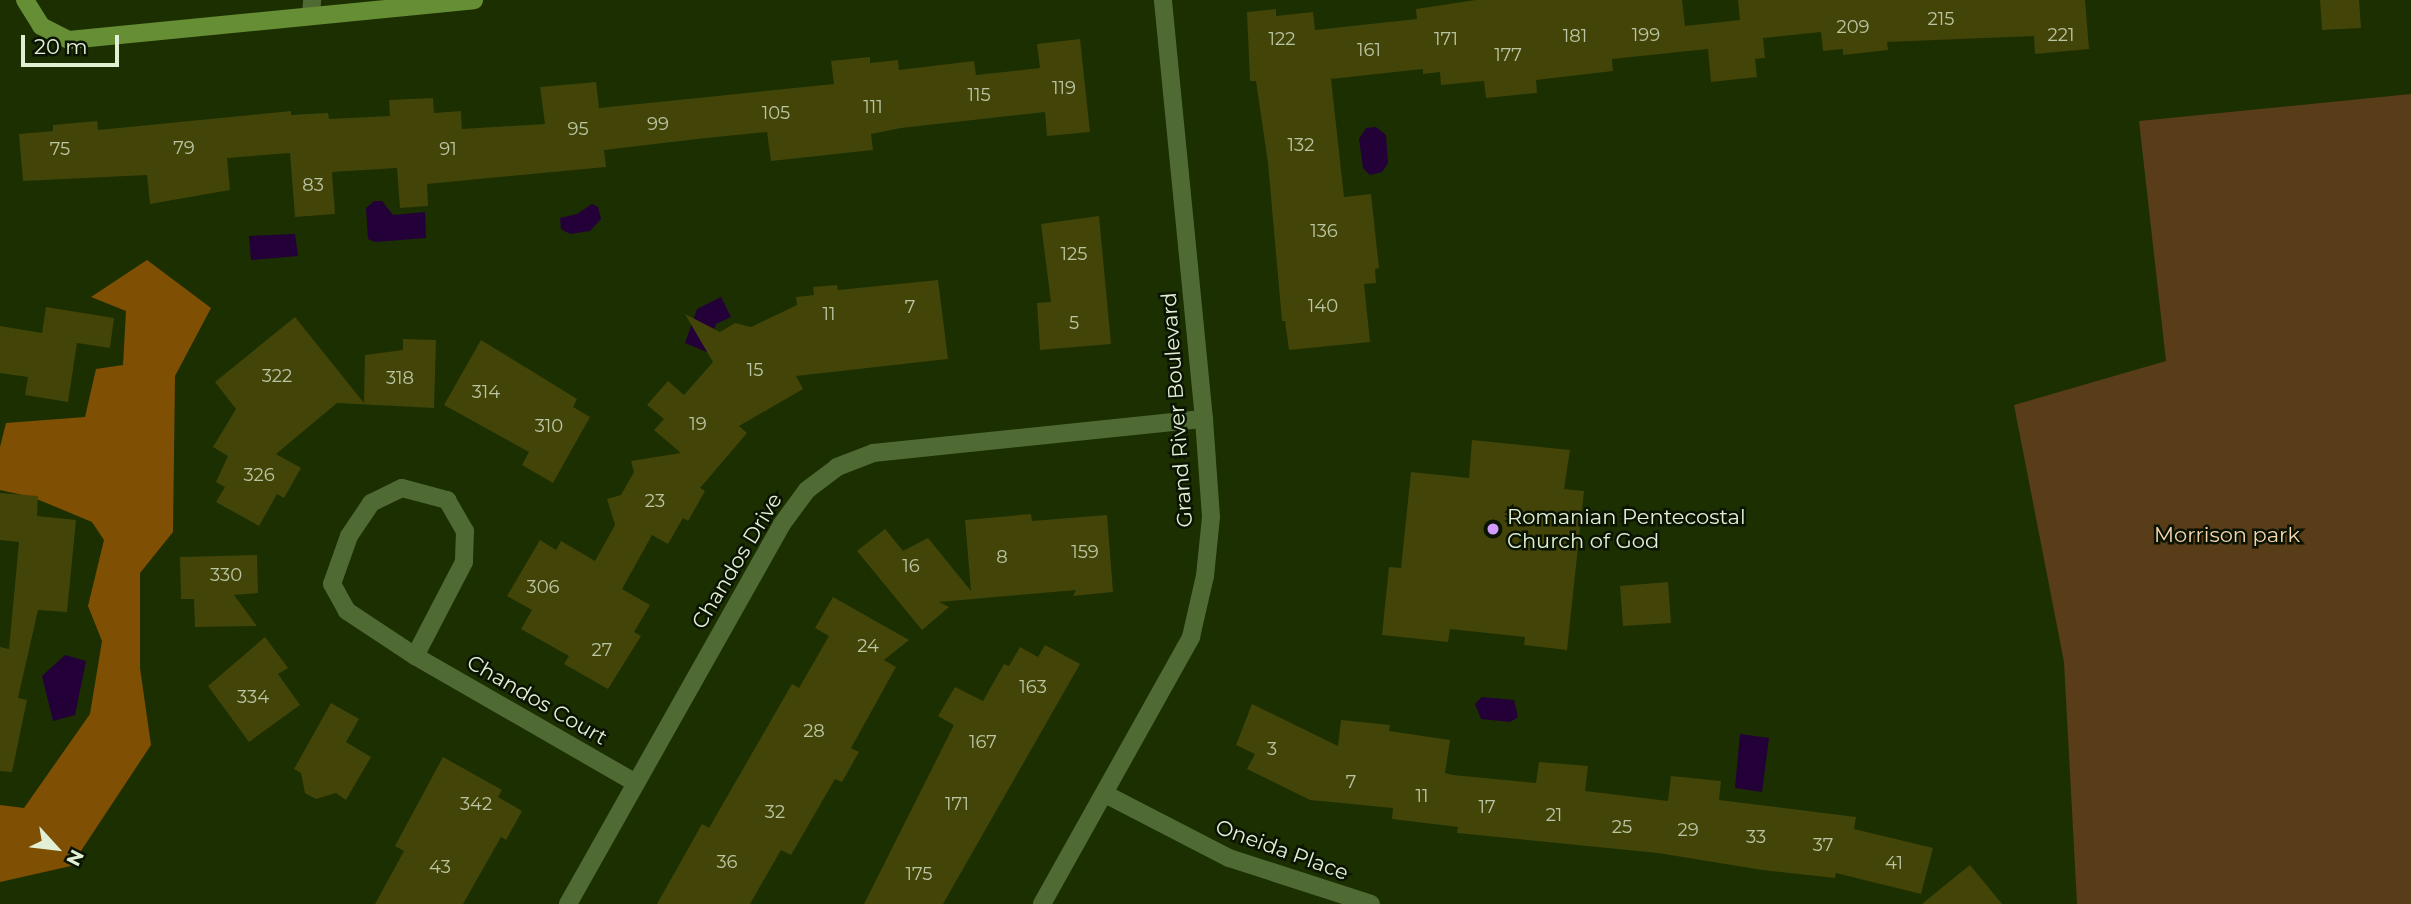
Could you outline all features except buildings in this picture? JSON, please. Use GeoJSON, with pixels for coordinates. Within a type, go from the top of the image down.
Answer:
{"type":"FeatureCollection","features":[{"type":"Feature","properties":{"kind":"street"},"geometry":{"type":"LineString","coordinates":[[25,0],[41,26],[69,40],[312,8],[474,0]]}},
{"type":"Feature","properties":{"kind":"street","name":"Grand River Boulevard"},"geometry":{"type":"LineString","coordinates":[[1042,904],[1191,637],[1205,576],[1211,517],[1205,419],[1163,0]]}},
{"type":"Feature","properties":{"kind":"street","name":"Chandos Drive"},"geometry":{"type":"LineString","coordinates":[[568,904],[782,524],[807,490],[837,467],[873,453],[1205,419]]}},
{"type":"Feature","properties":{"kind":"street","name":"Chandos Court"},"geometry":{"type":"LineString","coordinates":[[415,656],[464,562],[465,531],[447,499],[402,488],[371,503],[349,536],[332,584],[347,611],[415,656],[636,783]]}},
{"type":"Feature","properties":{"kind":"street","name":"Oneida Place"},"geometry":{"type":"LineString","coordinates":[[1105,794],[1229,858],[1371,904]]}},
{"type":"Feature","properties":{"kind":"green space","name":"Morrison park"},"geometry":{"type":"Polygon","coordinates":[[[2411,94],[2411,904],[2077,904],[2064,662],[2014,405],[2166,361],[2139,121],[2411,94]]]}},
{"type":"Feature","properties":{"kind":"shaded area"},"geometry":{"type":"Polygon","coordinates":[[[1376,127],[1386,135],[1388,163],[1382,172],[1370,175],[1363,168],[1359,139],[1366,128],[1376,127]]]}},
{"type":"Feature","properties":{"kind":"shaded area"},"geometry":{"type":"Polygon","coordinates":[[[374,201],[382,201],[393,215],[425,212],[426,238],[375,242],[368,239],[366,208],[374,201]]]}},
{"type":"Feature","properties":{"kind":"shaded area"},"geometry":{"type":"Polygon","coordinates":[[[592,204],[598,207],[601,219],[590,231],[570,234],[561,229],[560,218],[577,214],[592,204]]]}},
{"type":"Feature","properties":{"kind":"shaded area"},"geometry":{"type":"Polygon","coordinates":[[[295,234],[298,256],[251,260],[249,236],[295,234]]]}},
{"type":"Feature","properties":{"kind":"shaded area"},"geometry":{"type":"Polygon","coordinates":[[[147,260],[211,308],[175,376],[173,532],[140,573],[140,668],[151,745],[71,866],[0,882],[0,805],[24,808],[90,714],[102,641],[88,606],[104,540],[92,522],[32,497],[0,490],[0,447],[6,423],[85,417],[96,369],[123,365],[126,311],[91,297],[147,260]]]}},
{"type":"Feature","properties":{"kind":"shaded area"},"geometry":{"type":"Polygon","coordinates":[[[721,297],[731,317],[716,324],[707,352],[685,343],[697,309],[721,297]]]}},
{"type":"Feature","properties":{"kind":"shaded area"},"geometry":{"type":"Polygon","coordinates":[[[65,655],[86,661],[75,715],[53,721],[42,676],[65,655]]]}},
{"type":"Feature","properties":{"kind":"shaded area"},"geometry":{"type":"Polygon","coordinates":[[[1482,697],[1514,700],[1518,717],[1510,722],[1481,719],[1475,704],[1482,697]]]}},
{"type":"Feature","properties":{"kind":"shaded area"},"geometry":{"type":"Polygon","coordinates":[[[1740,734],[1769,738],[1762,792],[1735,788],[1740,734]]]}},
{"type":"Feature","properties":{"kind":"place","name":"Romanian Pentecostal Church of God"},"geometry":{"type":"Point","coordinates":[1493,529]}}]}
